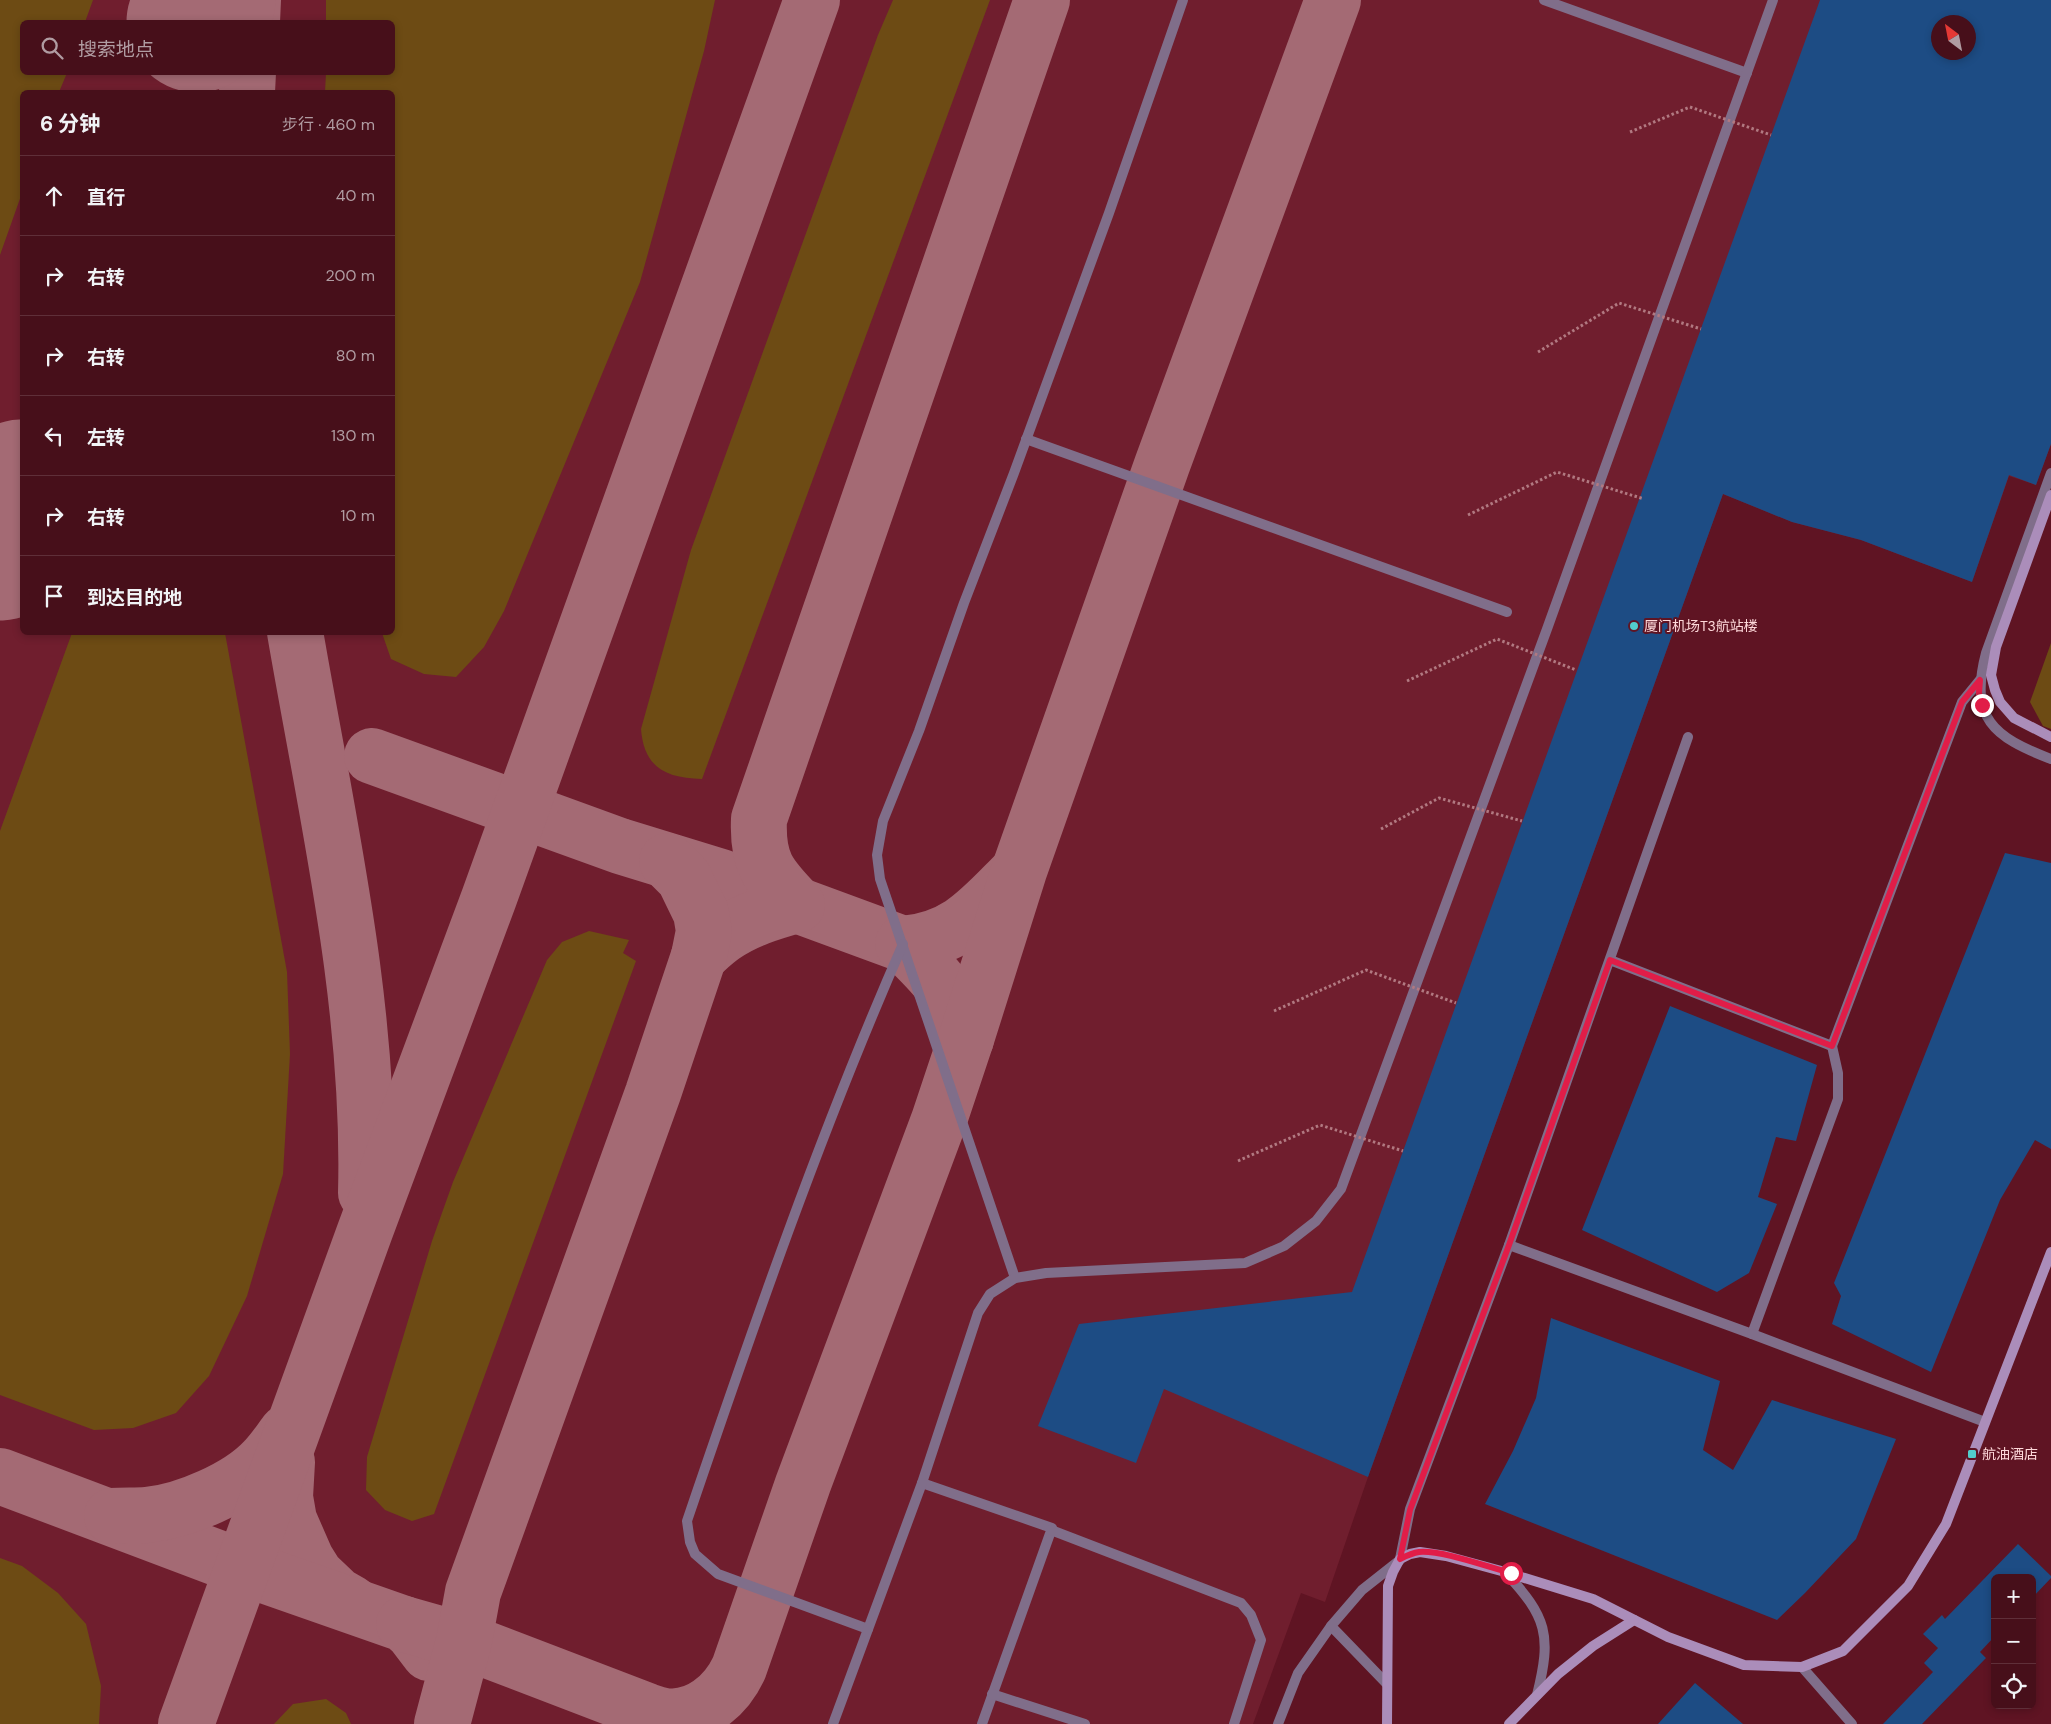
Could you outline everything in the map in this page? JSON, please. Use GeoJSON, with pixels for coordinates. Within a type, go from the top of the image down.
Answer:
{"type":"FeatureCollection","features":[{"type":"Feature","properties":{"kind":"main road"},"geometry":{"type":"LineString","coordinates":[[2051,494],[1996,647],[1991,675],[1994,690],[2000,702],[2014,718],[2051,737]]}},
{"type":"Feature","properties":{"kind":"main road"},"geometry":{"type":"LineString","coordinates":[[1389,1724],[1387,1696],[1388,1586],[1400,1559],[1420,1552],[1446,1556],[1505,1572],[1593,1600],[1668,1637],[1744,1665],[1802,1667],[1843,1651],[1908,1586],[1946,1524],[2051,1252]]}},
{"type":"Feature","properties":{"kind":"main road"},"geometry":{"type":"LineString","coordinates":[[1509,1724],[1558,1674],[1593,1646],[1634,1620]]}},
{"type":"Feature","properties":{"kind":"street"},"geometry":{"type":"LineString","coordinates":[[1015,1278],[880,878],[877,855],[882,821],[919,731],[964,603],[1109,213],[1183,0]]}},
{"type":"Feature","properties":{"kind":"street"},"geometry":{"type":"LineString","coordinates":[[1544,0],[1747,73]]}},
{"type":"Feature","properties":{"kind":"street"},"geometry":{"type":"LineString","coordinates":[[833,1724],[922,1483],[978,1314],[990,1294],[1015,1278],[1046,1273],[1245,1263],[1284,1246],[1316,1221],[1341,1189],[1551,619],[1773,0]]}},
{"type":"Feature","properties":{"kind":"street"},"geometry":{"type":"LineString","coordinates":[[1026,439],[1506,612]]}},
{"type":"Feature","properties":{"kind":"street"},"geometry":{"type":"LineString","coordinates":[[2051,473],[1986,653],[1979,693],[1982,705],[1997,732],[2028,750],[2051,759]]}},
{"type":"Feature","properties":{"kind":"street"},"geometry":{"type":"LineString","coordinates":[[1752,1334],[1838,1099],[1838,1074],[1832,1046],[1962,702],[1980,680]]}},
{"type":"Feature","properties":{"kind":"street"},"geometry":{"type":"LineString","coordinates":[[1278,1724],[1298,1673],[1331,1626],[1362,1590],[1400,1559],[1410,1510],[1509,1245],[1688,737]]}},
{"type":"Feature","properties":{"kind":"street"},"geometry":{"type":"LineString","coordinates":[[868,1629],[718,1574],[695,1554],[690,1542],[687,1521],[772,1276],[823,1137],[864,1034],[903,944]]}},
{"type":"Feature","properties":{"kind":"street"},"geometry":{"type":"LineString","coordinates":[[1610,960],[1832,1046]]}},
{"type":"Feature","properties":{"kind":"street"},"geometry":{"type":"LineString","coordinates":[[1509,1245],[1985,1422]]}},
{"type":"Feature","properties":{"kind":"street"},"geometry":{"type":"LineString","coordinates":[[922,1483],[1052,1528],[1051,1530],[1241,1603],[1251,1615],[1262,1640],[1234,1724]]}},
{"type":"Feature","properties":{"kind":"street"},"geometry":{"type":"LineString","coordinates":[[982,1724],[1051,1530]]}},
{"type":"Feature","properties":{"kind":"street"},"geometry":{"type":"LineString","coordinates":[[1505,1572],[1522,1590],[1538,1612],[1544,1627],[1546,1643],[1543,1670],[1537,1695]]}},
{"type":"Feature","properties":{"kind":"street"},"geometry":{"type":"LineString","coordinates":[[1331,1626],[1387,1684]]}},
{"type":"Feature","properties":{"kind":"street"},"geometry":{"type":"LineString","coordinates":[[1802,1667],[1852,1724]]}},
{"type":"Feature","properties":{"kind":"street"},"geometry":{"type":"LineString","coordinates":[[992,1694],[1085,1724]]}},
{"type":"Feature","properties":{"kind":"path"},"geometry":{"type":"LineString","coordinates":[[1630,132],[1690,107],[1771,135]]}},
{"type":"Feature","properties":{"kind":"path"},"geometry":{"type":"LineString","coordinates":[[1538,352],[1618,303],[1701,329]]}},
{"type":"Feature","properties":{"kind":"path"},"geometry":{"type":"LineString","coordinates":[[1468,515],[1557,472],[1644,499]]}},
{"type":"Feature","properties":{"kind":"path"},"geometry":{"type":"LineString","coordinates":[[1407,681],[1497,638],[1576,670]]}},
{"type":"Feature","properties":{"kind":"path"},"geometry":{"type":"LineString","coordinates":[[1381,829],[1439,798],[1522,821]]}},
{"type":"Feature","properties":{"kind":"path"},"geometry":{"type":"LineString","coordinates":[[1274,1011],[1366,970],[1456,1003]]}},
{"type":"Feature","properties":{"kind":"path"},"geometry":{"type":"LineString","coordinates":[[1238,1161],[1320,1125],[1403,1151]]}},
{"type":"Feature","properties":{"kind":"shaded area"},"geometry":{"type":"Polygon","coordinates":[[[0,0],[2051,0],[2051,444],[2036,485],[2009,476],[1972,582],[1861,540],[1792,522],[1723,494],[1368,1477],[1325,1602],[1301,1593],[1253,1724],[0,1724],[0,0]]]}},
{"type":"Feature","properties":{"kind":"shaded area"},"geometry":{"type":"Polygon","coordinates":[[[0,0],[93,0],[86,20],[20,20],[20,75],[66,75],[60,90],[20,90],[20,199],[0,255],[0,0]]]}},
{"type":"Feature","properties":{"kind":"shaded area"},"geometry":{"type":"Polygon","coordinates":[[[326,0],[715,0],[704,51],[640,282],[504,611],[484,647],[456,677],[424,674],[391,659],[383,635],[395,635],[395,90],[325,90],[326,75],[395,75],[395,20],[326,20],[326,0]]]}},
{"type":"Feature","properties":{"kind":"shaded area"},"geometry":{"type":"Polygon","coordinates":[[[893,0],[990,0],[702,779],[678,776],[668,773],[652,762],[643,742],[641,729],[691,550],[878,35],[893,0]]]}},
{"type":"Feature","properties":{"kind":"shaded area"},"geometry":{"type":"Polygon","coordinates":[[[71,635],[225,635],[287,972],[290,1054],[283,1174],[247,1296],[209,1376],[176,1413],[133,1428],[94,1430],[0,1395],[0,831],[71,635]]]}},
{"type":"Feature","properties":{"kind":"shaded area"},"geometry":{"type":"Polygon","coordinates":[[[2051,643],[2051,729],[2043,726],[2030,702],[2051,643]]]}},
{"type":"Feature","properties":{"kind":"shaded area"},"geometry":{"type":"Polygon","coordinates":[[[589,931],[629,940],[623,953],[636,961],[434,1514],[412,1521],[385,1510],[366,1490],[367,1457],[432,1241],[453,1182],[547,960],[562,942],[589,931]]]}},
{"type":"Feature","properties":{"kind":"shaded area"},"geometry":{"type":"Polygon","coordinates":[[[0,1558],[22,1566],[58,1593],[86,1624],[101,1686],[99,1724],[0,1724],[0,1558]]]}},
{"type":"Feature","properties":{"kind":"shaded area"},"geometry":{"type":"Polygon","coordinates":[[[326,1699],[346,1713],[351,1724],[274,1724],[293,1704],[326,1699]]]}},
{"type":"Feature","properties":{"kind":"building","name":"厦门机场T3航站楼"},"geometry":{"type":"Polygon","coordinates":[[[1820,0],[2051,0],[2051,444],[2036,485],[2009,475],[1972,582],[1861,540],[1792,522],[1723,494],[1368,1477],[1164,1389],[1136,1463],[1038,1426],[1079,1324],[1352,1292],[1820,0]]]}},
{"type":"Feature","properties":{"kind":"building"},"geometry":{"type":"Polygon","coordinates":[[[2005,853],[2051,863],[2051,1149],[2035,1140],[2000,1200],[1931,1372],[1832,1324],[1841,1296],[1834,1283],[2005,853]]]}},
{"type":"Feature","properties":{"kind":"building"},"geometry":{"type":"Polygon","coordinates":[[[1670,1006],[1817,1065],[1796,1141],[1776,1137],[1758,1197],[1777,1204],[1749,1273],[1717,1292],[1582,1230],[1670,1006]]]}},
{"type":"Feature","properties":{"kind":"building"},"geometry":{"type":"Polygon","coordinates":[[[1551,1318],[1720,1381],[1703,1450],[1733,1470],[1772,1400],[1896,1439],[1856,1539],[1777,1620],[1485,1504],[1513,1451],[1536,1398],[1551,1318]]]}},
{"type":"Feature","properties":{"kind":"building"},"geometry":{"type":"Polygon","coordinates":[[[2018,1544],[2051,1576],[2036,1594],[2036,1574],[1991,1574],[1991,1640],[1980,1652],[1986,1658],[1922,1724],[1883,1724],[1933,1672],[1924,1663],[1938,1648],[1923,1634],[1942,1615],[1945,1619],[2018,1544]]]}},
{"type":"Feature","properties":{"kind":"building"},"geometry":{"type":"Polygon","coordinates":[[[1695,1683],[1743,1724],[1658,1724],[1695,1683]]]}},
{"type":"Feature","properties":{"kind":"taxiway"},"geometry":{"type":"LineString","coordinates":[[252,20],[253,0]]}},
{"type":"Feature","properties":{"kind":"taxiway"},"geometry":{"type":"LineString","coordinates":[[186,1724],[365,1231],[489,898],[812,0]]}},
{"type":"Feature","properties":{"kind":"taxiway"},"geometry":{"type":"LineString","coordinates":[[699,956],[721,937],[741,925],[797,905],[766,867],[760,846],[759,819],[1042,0]]}},
{"type":"Feature","properties":{"kind":"taxiway"},"geometry":{"type":"LineString","coordinates":[[404,1624],[464,1641],[647,1711],[665,1716],[689,1714],[709,1704],[727,1688],[739,1668],[803,1484],[939,1120],[1019,871],[1162,465],[1333,0]]}},
{"type":"Feature","properties":{"kind":"taxiway"},"geometry":{"type":"LineString","coordinates":[[247,90],[248,75]]}},
{"type":"Feature","properties":{"kind":"taxiway"},"geometry":{"type":"LineString","coordinates":[[296,635],[333,841],[354,981],[362,1052],[366,1122],[366,1193]]}},
{"type":"Feature","properties":{"kind":"taxiway"},"geometry":{"type":"LineString","coordinates":[[372,756],[620,846],[721,877],[903,944]]}},
{"type":"Feature","properties":{"kind":"taxiway"},"geometry":{"type":"LineString","coordinates":[[442,1724],[464,1641],[473,1592],[653,1093],[699,956],[704,931],[701,913],[684,878],[667,861]]}},
{"type":"Feature","properties":{"kind":"taxiway"},"geometry":{"type":"LineString","coordinates":[[966,1039],[950,997],[934,976],[903,944],[939,936],[953,929],[979,910],[1017,873]]}},
{"type":"Feature","properties":{"kind":"taxiway"},"geometry":{"type":"LineString","coordinates":[[112,1516],[162,1513],[178,1509],[226,1489],[241,1480],[268,1457],[287,1432]]}},
{"type":"Feature","properties":{"kind":"taxiway"},"geometry":{"type":"LineString","coordinates":[[287,1462],[285,1497],[289,1520],[306,1559],[316,1575],[337,1595],[351,1603]]}},
{"type":"Feature","properties":{"kind":"taxiway"},"geometry":{"type":"LineString","coordinates":[[0,1476],[244,1568],[404,1624],[413,1632],[429,1653]]}},
{"type":"Feature","properties":{"kind":"runway"},"geometry":{"type":"LineString","coordinates":[[198,20],[205,0]]}},
{"type":"Feature","properties":{"kind":"runway"},"geometry":{"type":"LineString","coordinates":[[0,550],[20,495]]}},
{"type":"Feature","properties":{"kind":"place","name":"厦门机场T3航站楼"},"geometry":{"type":"Point","coordinates":[1634,626]}},
{"type":"Feature","properties":{"kind":"place","name":"航油酒店"},"geometry":{"type":"Point","coordinates":[1972,1454]}},
{"type":"Feature","properties":{"kind":"route"},"geometry":{"type":"LineString","coordinates":[[1511,1573],[1446,1556],[1420,1552],[1400,1559],[1410,1510],[1509,1245],[1610,960],[1832,1046],[1962,702],[1980,680],[1979,693],[1982,705]]}}]}
